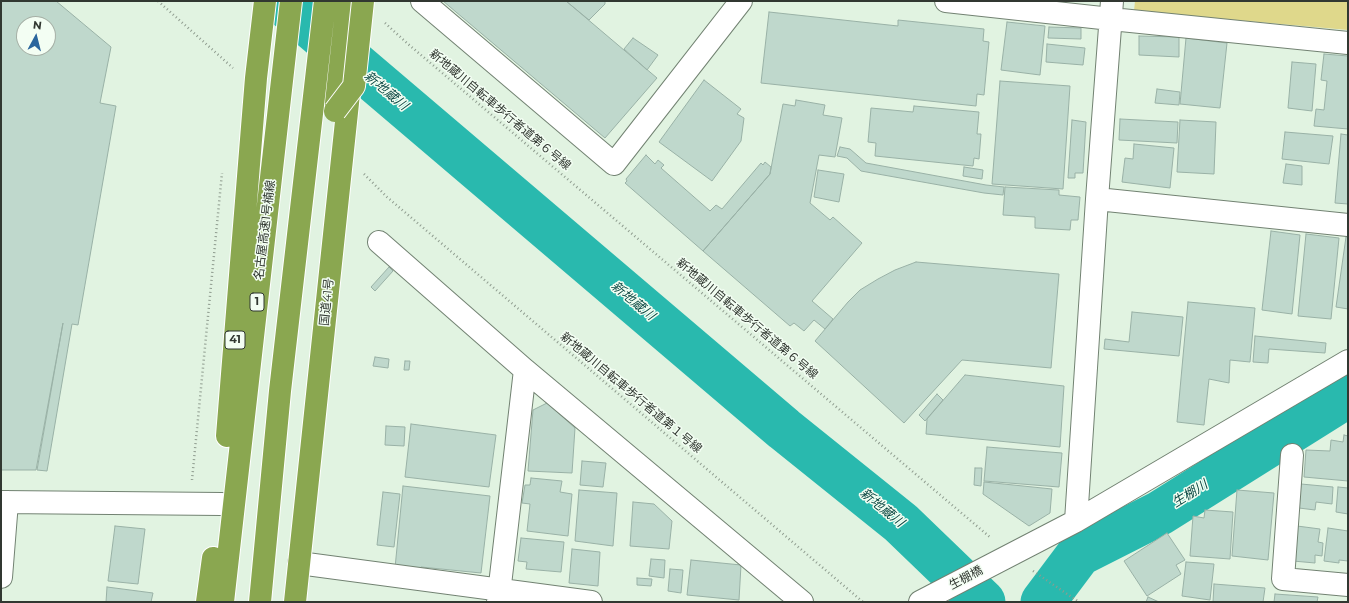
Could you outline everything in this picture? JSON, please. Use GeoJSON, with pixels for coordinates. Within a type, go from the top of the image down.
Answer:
{"type":"FeatureCollection","features":[{"type":"Feature","properties":{"kind":"highway","name":"41"},"geometry":{"type":"LineString","coordinates":[[207,602],[222,504],[256,78],[265,1]]}},
{"type":"Feature","properties":{"kind":"highway","name":"名古屋高速1号楠線"},"geometry":{"type":"LineString","coordinates":[[223,602],[291,1]]}},
{"type":"Feature","properties":{"kind":"highway"},"geometry":{"type":"LineString","coordinates":[[260,602],[280,391],[325,1]]}},
{"type":"Feature","properties":{"kind":"highway"},"geometry":{"type":"LineString","coordinates":[[286,602],[347,1]]}},
{"type":"Feature","properties":{"kind":"highway","name":"国道41号"},"geometry":{"type":"LineString","coordinates":[[295,602],[359,1]]}},
{"type":"Feature","properties":{"kind":"highway"},"geometry":{"type":"LineString","coordinates":[[335,111],[354,86],[363,1]]}},
{"type":"Feature","properties":{"kind":"street"},"geometry":{"type":"LineString","coordinates":[[422,1],[614,164],[741,1]]}},
{"type":"Feature","properties":{"kind":"street"},"geometry":{"type":"LineString","coordinates":[[946,1],[1111,10],[1348,42]]}},
{"type":"Feature","properties":{"kind":"street"},"geometry":{"type":"LineString","coordinates":[[1076,521],[1111,10]]}},
{"type":"Feature","properties":{"kind":"street"},"geometry":{"type":"LineString","coordinates":[[1097,199],[1348,225]]}},
{"type":"Feature","properties":{"kind":"street"},"geometry":{"type":"LineString","coordinates":[[379,242],[525,370],[802,602]]}},
{"type":"Feature","properties":{"kind":"street","name":"生棚橋"},"geometry":{"type":"LineString","coordinates":[[920,602],[1076,521],[1348,361]]}},
{"type":"Feature","properties":{"kind":"street"},"geometry":{"type":"LineString","coordinates":[[498,596],[525,370]]}},
{"type":"Feature","properties":{"kind":"street"},"geometry":{"type":"LineString","coordinates":[[1292,455],[1283,579],[1348,585]]}},
{"type":"Feature","properties":{"kind":"street"},"geometry":{"type":"LineString","coordinates":[[1,577],[4,502],[222,504]]}},
{"type":"Feature","properties":{"kind":"street"},"geometry":{"type":"LineString","coordinates":[[299,563],[498,596],[592,602]]}},
{"type":"Feature","properties":{"kind":"path"},"geometry":{"type":"LineString","coordinates":[[158,1],[233,68],[234,61]]}},
{"type":"Feature","properties":{"kind":"path","name":"新地蔵川自転車歩行者道第６号線"},"geometry":{"type":"LineString","coordinates":[[408,44],[1011,555],[1079,602]]}},
{"type":"Feature","properties":{"kind":"path"},"geometry":{"type":"LineString","coordinates":[[190,504],[223,171]]}},
{"type":"Feature","properties":{"kind":"path","name":"新地蔵川自転車歩行者道第１号線"},"geometry":{"type":"LineString","coordinates":[[387,197],[863,602]]}},
{"type":"Feature","properties":{"kind":"shaded area"},"geometry":{"type":"Polygon","coordinates":[[[1135,1],[1348,1],[1348,30],[1134,11],[1135,1]]]}},
{"type":"Feature","properties":{"kind":"building"},"geometry":{"type":"Polygon","coordinates":[[[1,1],[56,1],[111,47],[100,103],[116,106],[78,325],[72,324],[47,471],[37,470],[63,323],[36,470],[1,470],[1,1]]]}},
{"type":"Feature","properties":{"kind":"building"},"geometry":{"type":"Polygon","coordinates":[[[443,1],[566,1],[657,78],[605,138],[443,1]]]}},
{"type":"Feature","properties":{"kind":"building"},"geometry":{"type":"Polygon","coordinates":[[[566,1],[605,1],[605,4],[589,20],[566,1]]]}},
{"type":"Feature","properties":{"kind":"building"},"geometry":{"type":"Polygon","coordinates":[[[769,12],[898,26],[898,20],[984,29],[983,41],[989,42],[984,95],[977,94],[976,106],[761,83],[769,12]]]}},
{"type":"Feature","properties":{"kind":"building"},"geometry":{"type":"Polygon","coordinates":[[[1007,22],[1045,26],[1040,75],[1001,70],[1007,22]]]}},
{"type":"Feature","properties":{"kind":"building"},"geometry":{"type":"Polygon","coordinates":[[[1049,27],[1081,28],[1081,39],[1048,38],[1049,27]]]}},
{"type":"Feature","properties":{"kind":"building"},"geometry":{"type":"Polygon","coordinates":[[[1139,36],[1179,37],[1179,57],[1139,55],[1139,36]]]}},
{"type":"Feature","properties":{"kind":"building"},"geometry":{"type":"Polygon","coordinates":[[[633,38],[658,55],[647,70],[624,49],[633,38]]]}},
{"type":"Feature","properties":{"kind":"building"},"geometry":{"type":"Polygon","coordinates":[[[1186,38],[1227,43],[1220,108],[1180,104],[1186,38]]]}},
{"type":"Feature","properties":{"kind":"building"},"geometry":{"type":"Polygon","coordinates":[[[1047,44],[1085,48],[1083,65],[1046,62],[1047,44]]]}},
{"type":"Feature","properties":{"kind":"building"},"geometry":{"type":"Polygon","coordinates":[[[1324,54],[1348,56],[1348,129],[1314,126],[1316,109],[1324,110],[1327,81],[1321,80],[1324,54]]]}},
{"type":"Feature","properties":{"kind":"building"},"geometry":{"type":"Polygon","coordinates":[[[1292,62],[1316,64],[1312,111],[1288,108],[1292,62]]]}},
{"type":"Feature","properties":{"kind":"building"},"geometry":{"type":"Polygon","coordinates":[[[704,80],[741,109],[737,114],[744,118],[741,141],[712,181],[659,142],[704,80]]]}},
{"type":"Feature","properties":{"kind":"building"},"geometry":{"type":"Polygon","coordinates":[[[1000,81],[1070,86],[1063,189],[992,184],[1000,81]]]}},
{"type":"Feature","properties":{"kind":"building"},"geometry":{"type":"Polygon","coordinates":[[[1157,89],[1180,92],[1179,105],[1155,103],[1157,89]]]}},
{"type":"Feature","properties":{"kind":"building"},"geometry":{"type":"Polygon","coordinates":[[[796,100],[825,105],[823,115],[842,118],[835,157],[819,155],[810,203],[830,220],[833,217],[862,243],[812,301],[833,319],[825,329],[814,320],[804,331],[794,323],[790,326],[703,251],[770,174],[783,104],[795,106],[796,100]]]}},
{"type":"Feature","properties":{"kind":"building"},"geometry":{"type":"Polygon","coordinates":[[[914,106],[979,112],[977,134],[981,134],[979,159],[974,158],[973,166],[875,156],[876,143],[868,142],[871,108],[913,112],[914,106]]]}},
{"type":"Feature","properties":{"kind":"building"},"geometry":{"type":"Polygon","coordinates":[[[1120,119],[1178,122],[1177,143],[1119,140],[1120,119]]]}},
{"type":"Feature","properties":{"kind":"building"},"geometry":{"type":"Polygon","coordinates":[[[1072,120],[1086,122],[1083,173],[1075,173],[1075,178],[1068,178],[1072,120]]]}},
{"type":"Feature","properties":{"kind":"building"},"geometry":{"type":"Polygon","coordinates":[[[1180,120],[1216,122],[1214,174],[1177,172],[1180,120]]]}},
{"type":"Feature","properties":{"kind":"building"},"geometry":{"type":"Polygon","coordinates":[[[1285,132],[1333,136],[1329,164],[1282,159],[1285,132]]]}},
{"type":"Feature","properties":{"kind":"building"},"geometry":{"type":"Polygon","coordinates":[[[1341,134],[1348,135],[1348,204],[1335,203],[1341,134]]]}},
{"type":"Feature","properties":{"kind":"building"},"geometry":{"type":"Polygon","coordinates":[[[1134,144],[1174,148],[1170,188],[1122,182],[1125,158],[1133,159],[1134,144]]]}},
{"type":"Feature","properties":{"kind":"building"},"geometry":{"type":"Polygon","coordinates":[[[840,147],[850,149],[866,163],[1004,187],[1003,195],[861,171],[847,158],[837,156],[840,147]]]}},
{"type":"Feature","properties":{"kind":"building"},"geometry":{"type":"Polygon","coordinates":[[[646,155],[655,164],[658,160],[664,165],[661,168],[710,211],[716,205],[722,209],[761,163],[763,165],[765,162],[771,167],[770,174],[703,251],[625,183],[627,181],[626,179],[646,155]]]}},
{"type":"Feature","properties":{"kind":"building"},"geometry":{"type":"Polygon","coordinates":[[[1286,164],[1302,166],[1302,185],[1283,183],[1286,164]]]}},
{"type":"Feature","properties":{"kind":"building"},"geometry":{"type":"Polygon","coordinates":[[[964,167],[983,170],[982,179],[963,176],[964,167]]]}},
{"type":"Feature","properties":{"kind":"building"},"geometry":{"type":"Polygon","coordinates":[[[818,170],[844,174],[839,202],[814,197],[818,170]]]}},
{"type":"Feature","properties":{"kind":"building"},"geometry":{"type":"Polygon","coordinates":[[[1005,187],[1059,190],[1059,195],[1080,197],[1078,220],[1071,220],[1070,230],[1035,228],[1035,217],[1003,215],[1005,187]]]}},
{"type":"Feature","properties":{"kind":"building"},"geometry":{"type":"Polygon","coordinates":[[[1271,231],[1300,235],[1292,314],[1262,310],[1271,231]]]}},
{"type":"Feature","properties":{"kind":"building"},"geometry":{"type":"Polygon","coordinates":[[[1306,234],[1339,238],[1331,319],[1298,316],[1306,234]]]}},
{"type":"Feature","properties":{"kind":"building"},"geometry":{"type":"Polygon","coordinates":[[[1346,237],[1348,237],[1348,309],[1336,307],[1346,237]]]}},
{"type":"Feature","properties":{"kind":"building"},"geometry":{"type":"Polygon","coordinates":[[[916,262],[1059,274],[1051,368],[962,360],[904,423],[815,341],[860,290],[895,270],[916,262]]]}},
{"type":"Feature","properties":{"kind":"building"},"geometry":{"type":"Polygon","coordinates":[[[389,267],[393,271],[375,291],[371,287],[389,267]]]}},
{"type":"Feature","properties":{"kind":"building"},"geometry":{"type":"Polygon","coordinates":[[[1188,302],[1255,308],[1250,362],[1230,360],[1229,383],[1209,379],[1204,425],[1177,422],[1188,302]]]}},
{"type":"Feature","properties":{"kind":"building"},"geometry":{"type":"Polygon","coordinates":[[[1132,312],[1183,317],[1179,356],[1104,349],[1105,339],[1129,342],[1132,312]]]}},
{"type":"Feature","properties":{"kind":"building"},"geometry":{"type":"Polygon","coordinates":[[[1255,336],[1326,343],[1325,353],[1269,349],[1268,363],[1253,362],[1255,336]]]}},
{"type":"Feature","properties":{"kind":"building"},"geometry":{"type":"Polygon","coordinates":[[[375,357],[389,359],[388,368],[373,366],[375,357]]]}},
{"type":"Feature","properties":{"kind":"building"},"geometry":{"type":"Polygon","coordinates":[[[405,361],[410,361],[409,370],[404,370],[405,361]]]}},
{"type":"Feature","properties":{"kind":"building"},"geometry":{"type":"Polygon","coordinates":[[[965,375],[1064,386],[1060,447],[926,434],[927,419],[965,375]]]}},
{"type":"Feature","properties":{"kind":"building"},"geometry":{"type":"Polygon","coordinates":[[[937,394],[943,400],[925,421],[919,415],[937,394]]]}},
{"type":"Feature","properties":{"kind":"building"},"geometry":{"type":"Polygon","coordinates":[[[547,403],[575,428],[572,473],[528,471],[533,410],[547,403]]]}},
{"type":"Feature","properties":{"kind":"building"},"geometry":{"type":"Polygon","coordinates":[[[411,424],[496,435],[489,487],[405,477],[411,424]]]}},
{"type":"Feature","properties":{"kind":"building"},"geometry":{"type":"Polygon","coordinates":[[[386,426],[405,427],[404,446],[385,445],[386,426]]]}},
{"type":"Feature","properties":{"kind":"building"},"geometry":{"type":"Polygon","coordinates":[[[1344,435],[1348,436],[1348,481],[1304,477],[1306,450],[1330,451],[1331,440],[1343,442],[1344,435]]]}},
{"type":"Feature","properties":{"kind":"building"},"geometry":{"type":"Polygon","coordinates":[[[987,447],[1062,453],[1059,487],[984,481],[987,447]]]}},
{"type":"Feature","properties":{"kind":"building"},"geometry":{"type":"Polygon","coordinates":[[[582,461],[606,463],[603,487],[580,485],[582,461]]]}},
{"type":"Feature","properties":{"kind":"building"},"geometry":{"type":"Polygon","coordinates":[[[975,468],[982,468],[981,486],[974,485],[975,468]]]}},
{"type":"Feature","properties":{"kind":"building"},"geometry":{"type":"Polygon","coordinates":[[[531,478],[562,481],[560,492],[572,494],[568,536],[527,531],[530,504],[522,503],[525,485],[530,485],[531,478]]]}},
{"type":"Feature","properties":{"kind":"building"},"geometry":{"type":"Polygon","coordinates":[[[984,482],[1052,489],[1050,513],[1029,526],[983,494],[984,482]]]}},
{"type":"Feature","properties":{"kind":"building"},"geometry":{"type":"Polygon","coordinates":[[[1301,484],[1333,487],[1332,504],[1316,502],[1315,510],[1299,508],[1301,484]]]}},
{"type":"Feature","properties":{"kind":"building"},"geometry":{"type":"Polygon","coordinates":[[[403,486],[490,496],[481,573],[421,567],[421,571],[395,568],[403,486]]]}},
{"type":"Feature","properties":{"kind":"building"},"geometry":{"type":"Polygon","coordinates":[[[1338,487],[1348,488],[1348,514],[1336,512],[1338,487]]]}},
{"type":"Feature","properties":{"kind":"building"},"geometry":{"type":"Polygon","coordinates":[[[579,490],[617,493],[613,546],[575,541],[579,490]]]}},
{"type":"Feature","properties":{"kind":"building"},"geometry":{"type":"Polygon","coordinates":[[[1237,490],[1274,493],[1268,560],[1232,556],[1237,490]]]}},
{"type":"Feature","properties":{"kind":"building"},"geometry":{"type":"Polygon","coordinates":[[[383,492],[400,494],[394,547],[377,545],[383,492]]]}},
{"type":"Feature","properties":{"kind":"building"},"geometry":{"type":"Polygon","coordinates":[[[633,502],[654,504],[672,521],[669,549],[630,546],[633,502]]]}},
{"type":"Feature","properties":{"kind":"building"},"geometry":{"type":"Polygon","coordinates":[[[1205,510],[1233,512],[1230,559],[1190,556],[1193,516],[1204,518],[1205,510]]]}},
{"type":"Feature","properties":{"kind":"building"},"geometry":{"type":"Polygon","coordinates":[[[115,526],[145,529],[138,584],[108,581],[115,526]]]}},
{"type":"Feature","properties":{"kind":"building"},"geometry":{"type":"Polygon","coordinates":[[[1297,526],[1320,529],[1318,542],[1323,543],[1322,556],[1315,555],[1315,563],[1293,561],[1297,526]]]}},
{"type":"Feature","properties":{"kind":"building"},"geometry":{"type":"Polygon","coordinates":[[[1328,528],[1348,531],[1348,561],[1339,560],[1339,563],[1324,561],[1328,528]]]}},
{"type":"Feature","properties":{"kind":"building"},"geometry":{"type":"Polygon","coordinates":[[[1167,533],[1185,560],[1176,565],[1181,574],[1147,596],[1124,561],[1167,533]]]}},
{"type":"Feature","properties":{"kind":"building"},"geometry":{"type":"Polygon","coordinates":[[[521,538],[564,542],[561,572],[526,569],[527,562],[518,561],[521,538]]]}},
{"type":"Feature","properties":{"kind":"building"},"geometry":{"type":"Polygon","coordinates":[[[572,549],[600,552],[598,586],[569,583],[572,549]]]}},
{"type":"Feature","properties":{"kind":"building"},"geometry":{"type":"Polygon","coordinates":[[[651,559],[665,560],[664,578],[649,576],[651,559]]]}},
{"type":"Feature","properties":{"kind":"building"},"geometry":{"type":"Polygon","coordinates":[[[691,560],[741,565],[739,600],[687,595],[691,560]]]}},
{"type":"Feature","properties":{"kind":"building"},"geometry":{"type":"Polygon","coordinates":[[[1186,562],[1214,564],[1210,600],[1182,596],[1186,562]]]}},
{"type":"Feature","properties":{"kind":"building"},"geometry":{"type":"Polygon","coordinates":[[[670,569],[683,570],[681,593],[668,591],[670,569]]]}},
{"type":"Feature","properties":{"kind":"building"},"geometry":{"type":"Polygon","coordinates":[[[637,578],[652,579],[651,586],[637,585],[637,578]]]}},
{"type":"Feature","properties":{"kind":"building"},"geometry":{"type":"Polygon","coordinates":[[[1214,584],[1265,588],[1263,602],[1213,602],[1214,584]]]}},
{"type":"Feature","properties":{"kind":"building"},"geometry":{"type":"Polygon","coordinates":[[[107,587],[153,593],[151,602],[106,602],[107,587]]]}},
{"type":"Feature","properties":{"kind":"building"},"geometry":{"type":"Polygon","coordinates":[[[1275,594],[1318,597],[1317,602],[1274,602],[1275,594]]]}},
{"type":"Feature","properties":{"kind":"building"},"geometry":{"type":"Polygon","coordinates":[[[1148,597],[1159,602],[1146,602],[1148,597]]]}},
{"type":"Feature","properties":{"kind":"waterway","name":"新地蔵川"},"geometry":{"type":"LineString","coordinates":[[281,1],[784,429],[901,523],[983,602]]}},
{"type":"Feature","properties":{"kind":"waterway","name":"生棚川"},"geometry":{"type":"LineString","coordinates":[[1043,602],[1079,554],[1160,513],[1348,395]]}}]}
